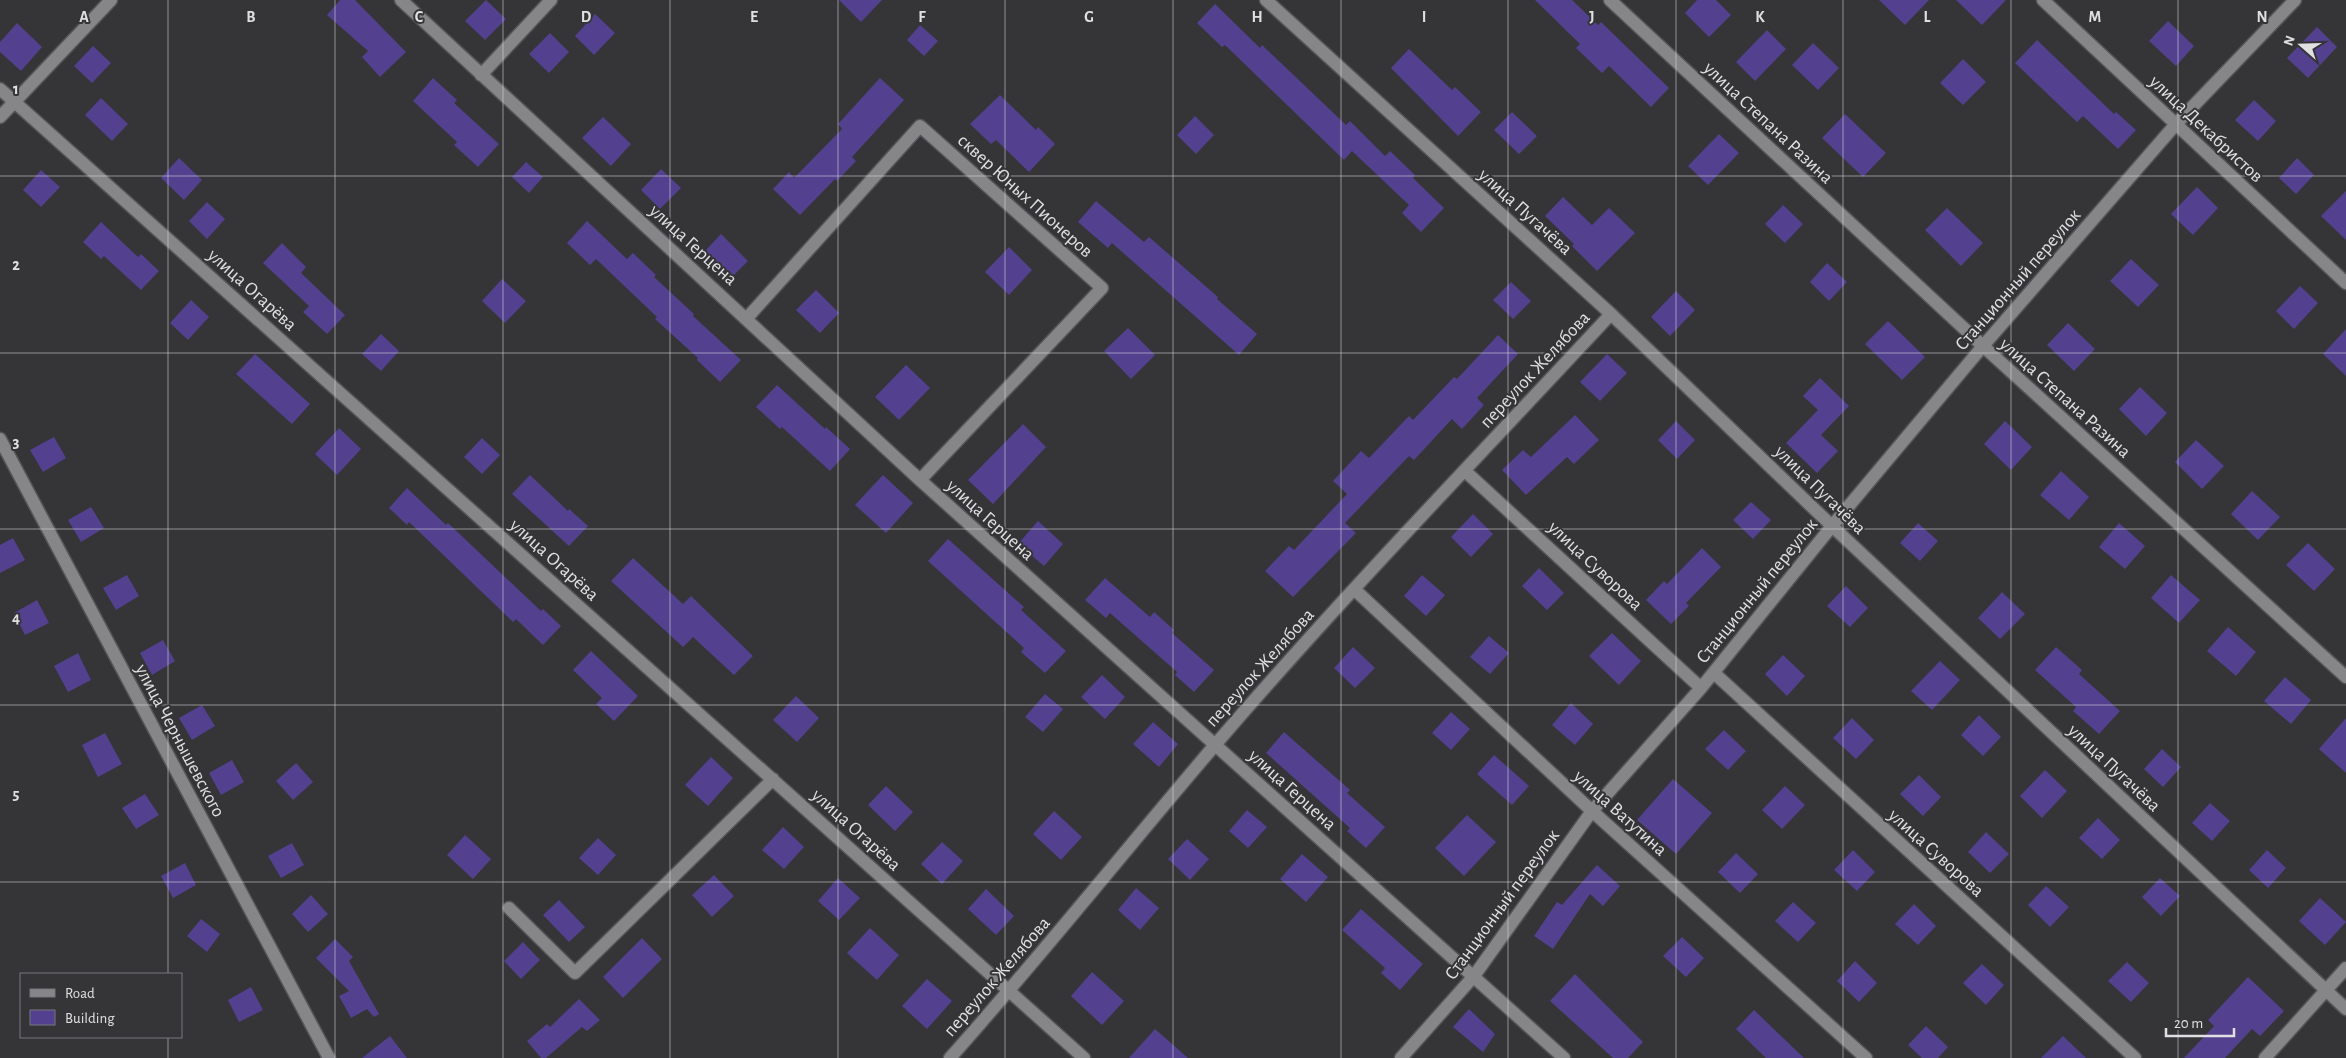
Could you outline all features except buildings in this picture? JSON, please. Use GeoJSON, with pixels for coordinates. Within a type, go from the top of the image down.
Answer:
{"type":"FeatureCollection","features":[{"type":"Feature","properties":{"kind":"street"},"geometry":{"type":"LineString","coordinates":[[0,118],[112,0]]}},
{"type":"Feature","properties":{"kind":"street","name":"улица Герцена"},"geometry":{"type":"LineString","coordinates":[[401,0],[920,480],[1564,1058]]}},
{"type":"Feature","properties":{"kind":"street"},"geometry":{"type":"LineString","coordinates":[[481,75],[551,0]]}},
{"type":"Feature","properties":{"kind":"street","name":"улица Пугачёва"},"geometry":{"type":"LineString","coordinates":[[1266,0],[1611,314],[1832,526],[2346,1009]]}},
{"type":"Feature","properties":{"kind":"street","name":"улица Степана Разина"},"geometry":{"type":"LineString","coordinates":[[1610,0],[1983,346],[2346,676]]}},
{"type":"Feature","properties":{"kind":"street","name":"улица Декабристов"},"geometry":{"type":"LineString","coordinates":[[2043,0],[2346,283]]}},
{"type":"Feature","properties":{"kind":"street","name":"Станционный переулок"},"geometry":{"type":"LineString","coordinates":[[1401,1058],[1474,976],[1592,812],[1714,673],[1832,526],[1983,346],[2176,124],[2294,0]]}},
{"type":"Feature","properties":{"kind":"street","name":"улица Огарёва"},"geometry":{"type":"LineString","coordinates":[[0,89],[1084,1058]]}},
{"type":"Feature","properties":{"kind":"street","name":"сквер Юных Пионеров"},"geometry":{"type":"LineString","coordinates":[[747,318],[920,126],[1102,288],[920,480]]}},
{"type":"Feature","properties":{"kind":"street","name":"переулок Желябова"},"geometry":{"type":"LineString","coordinates":[[950,1058],[1009,992],[1215,745],[1354,589],[1611,314]]}},
{"type":"Feature","properties":{"kind":"street","name":"улица Чернышевского"},"geometry":{"type":"LineString","coordinates":[[0,439],[328,1058]]}},
{"type":"Feature","properties":{"kind":"street","name":"улица Суворова"},"geometry":{"type":"LineString","coordinates":[[1465,471],[1701,688]]}},
{"type":"Feature","properties":{"kind":"street","name":"улица Ватутина"},"geometry":{"type":"LineString","coordinates":[[1354,589],[1592,812],[1866,1058]]}},
{"type":"Feature","properties":{"kind":"street","name":"улица Суворова"},"geometry":{"type":"LineString","coordinates":[[1714,673],[2135,1058]]}},
{"type":"Feature","properties":{"kind":"street"},"geometry":{"type":"LineString","coordinates":[[509,908],[575,973],[773,779]]}},
{"type":"Feature","properties":{"kind":"street"},"geometry":{"type":"LineString","coordinates":[[2265,1058],[2346,968]]}}]}
